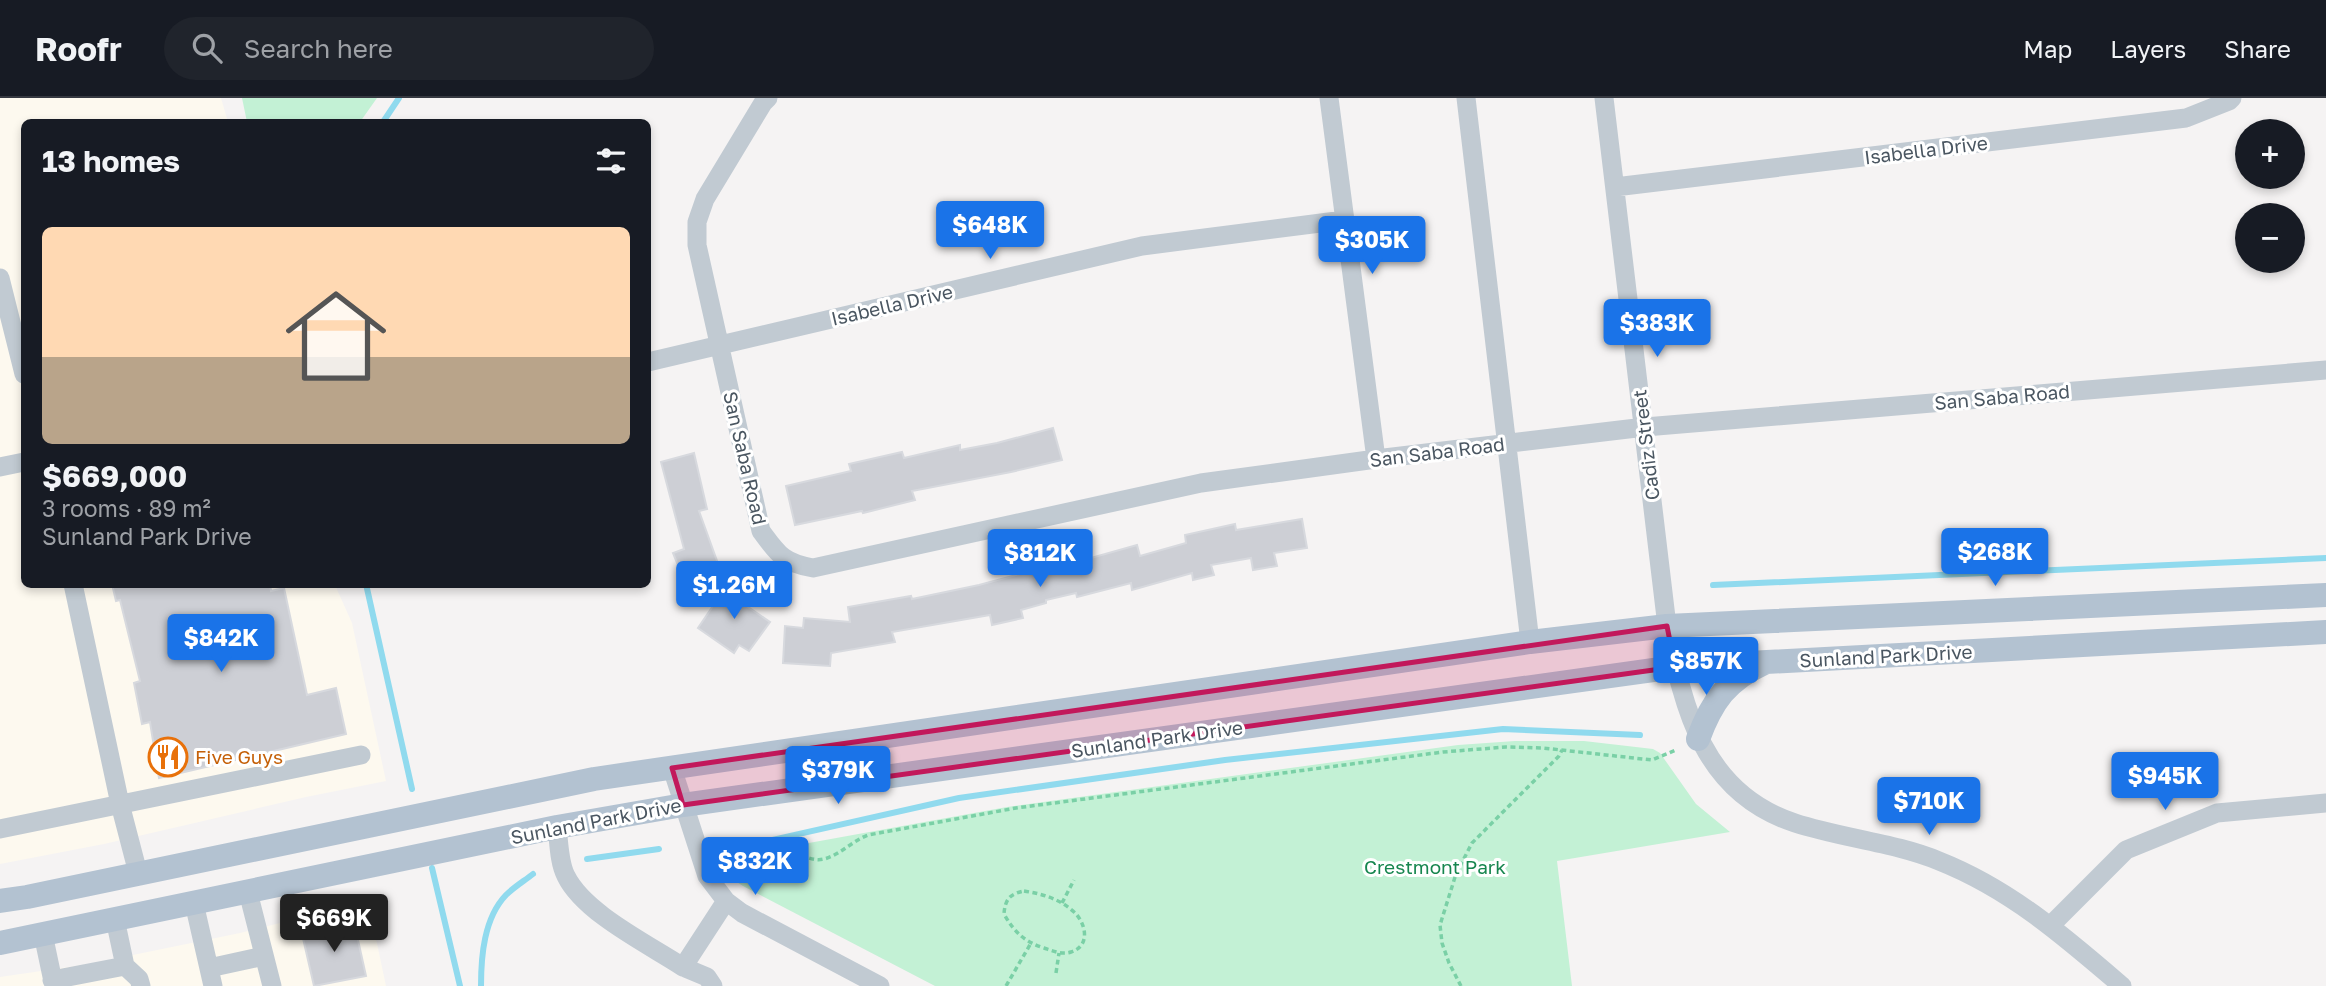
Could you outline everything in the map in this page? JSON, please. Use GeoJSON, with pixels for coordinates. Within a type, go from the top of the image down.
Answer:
{"type":"FeatureCollection","features":[{"type":"Feature","properties":{"kind":"main road","name":"Sunland Park Drive"},"geometry":{"type":"LineString","coordinates":[[0,901],[594,779],[1530,642],[1667,625],[2326,595]]}},
{"type":"Feature","properties":{"kind":"main road","name":"Sunland Park Drive"},"geometry":{"type":"LineString","coordinates":[[0,943],[556,827],[683,805],[1675,667],[2326,632]]}},
{"type":"Feature","properties":{"kind":"main road"},"geometry":{"type":"LineString","coordinates":[[1698,738],[1709,709],[1741,675],[1767,662]]}},
{"type":"Feature","properties":{"kind":"street","name":"San Saba Road"},"geometry":{"type":"LineString","coordinates":[[768,98],[705,199],[696,222],[697,245],[761,531],[776,552],[794,565],[813,568],[1201,483],[1376,459],[1645,427],[2326,370]]}},
{"type":"Feature","properties":{"kind":"street"},"geometry":{"type":"LineString","coordinates":[[1329,98],[1376,459]]}},
{"type":"Feature","properties":{"kind":"street"},"geometry":{"type":"LineString","coordinates":[[1466,98],[1530,642]]}},
{"type":"Feature","properties":{"kind":"street","name":"Cadiz Street"},"geometry":{"type":"LineString","coordinates":[[1604,98],[1667,625],[1675,667],[1698,738],[1714,766],[1738,792],[1761,807],[1793,822],[1937,860],[2008,895],[2051,925],[2122,986]]}},
{"type":"Feature","properties":{"kind":"street","name":"Isabella Drive"},"geometry":{"type":"LineString","coordinates":[[1615,187],[2186,118],[2232,98]]}},
{"type":"Feature","properties":{"kind":"street","name":"Isabella Drive"},"geometry":{"type":"LineString","coordinates":[[651,361],[1142,246],[1344,220]]}},
{"type":"Feature","properties":{"kind":"street"},"geometry":{"type":"LineString","coordinates":[[0,278],[21,362]]}},
{"type":"Feature","properties":{"kind":"street"},"geometry":{"type":"LineString","coordinates":[[0,467],[21,462]]}},
{"type":"Feature","properties":{"kind":"street"},"geometry":{"type":"LineString","coordinates":[[74,588],[120,804],[138,873]]}},
{"type":"Feature","properties":{"kind":"street"},"geometry":{"type":"LineString","coordinates":[[0,829],[361,755]]}},
{"type":"Feature","properties":{"kind":"street"},"geometry":{"type":"LineString","coordinates":[[672,768],[707,876],[726,901],[880,986]]}},
{"type":"Feature","properties":{"kind":"street"},"geometry":{"type":"LineString","coordinates":[[2051,925],[2126,850],[2217,813],[2326,803]]}},
{"type":"Feature","properties":{"kind":"street"},"geometry":{"type":"LineString","coordinates":[[556,827],[565,874],[575,891],[592,908],[683,967],[707,977],[713,986]]}},
{"type":"Feature","properties":{"kind":"street"},"geometry":{"type":"LineString","coordinates":[[248,892],[272,986]]}},
{"type":"Feature","properties":{"kind":"street"},"geometry":{"type":"LineString","coordinates":[[683,967],[726,901]]}},
{"type":"Feature","properties":{"kind":"street"},"geometry":{"type":"LineString","coordinates":[[194,903],[211,977],[264,956]]}},
{"type":"Feature","properties":{"kind":"street"},"geometry":{"type":"LineString","coordinates":[[116,919],[125,966],[139,979],[141,986]]}},
{"type":"Feature","properties":{"kind":"street"},"geometry":{"type":"LineString","coordinates":[[43,934],[53,983],[125,966]]}},
{"type":"Feature","properties":{"kind":"street"},"geometry":{"type":"LineString","coordinates":[[683,967],[697,986]]}},
{"type":"Feature","properties":{"kind":"path"},"geometry":{"type":"LineString","coordinates":[[722,871],[778,854],[797,854],[820,860],[831,857],[857,839],[868,835],[1016,808],[1443,752],[1506,747],[1652,760],[1676,750]]}},
{"type":"Feature","properties":{"kind":"path"},"geometry":{"type":"LineString","coordinates":[[1461,986],[1448,963],[1440,925],[1457,874],[1472,843],[1562,750]]}},
{"type":"Feature","properties":{"kind":"path"},"geometry":{"type":"LineString","coordinates":[[1062,903],[1074,880]]}},
{"type":"Feature","properties":{"kind":"path"},"geometry":{"type":"LineString","coordinates":[[1024,891],[1050,897],[1062,903],[1076,913],[1085,931],[1083,942],[1070,953],[1059,953],[1031,943],[1020,936],[1004,914],[1004,902],[1008,897],[1024,891]]}},
{"type":"Feature","properties":{"kind":"path"},"geometry":{"type":"LineString","coordinates":[[1006,986],[1031,943]]}},
{"type":"Feature","properties":{"kind":"path"},"geometry":{"type":"LineString","coordinates":[[1056,973],[1059,953]]}},
{"type":"Feature","properties":{"kind":"highlighted area"},"geometry":{"type":"Polygon","coordinates":[[[1667,626],[1675,667],[683,805],[672,768],[785,752],[1667,626]]]}},
{"type":"Feature","properties":{"kind":"shaded area"},"geometry":{"type":"Polygon","coordinates":[[[0,98],[221,98],[227,119],[21,119],[21,588],[336,588],[352,623],[386,781],[104,844],[0,864],[0,98]]]}},
{"type":"Feature","properties":{"kind":"shaded area"},"geometry":{"type":"Polygon","coordinates":[[[368,901],[386,986],[0,986],[0,977],[89,964],[240,933],[368,901]]]}},
{"type":"Feature","properties":{"kind":"green space"},"geometry":{"type":"Polygon","coordinates":[[[242,98],[377,98],[362,119],[246,119],[242,98]]]}},
{"type":"Feature","properties":{"kind":"green space","name":"Crestmont Park"},"geometry":{"type":"Polygon","coordinates":[[[1515,741],[1584,741],[1653,749],[1660,753],[1696,804],[1730,832],[1557,861],[1572,986],[935,986],[729,877],[726,858],[1007,807],[1458,745],[1515,741]]]}},
{"type":"Feature","properties":{"kind":"building"},"geometry":{"type":"Polygon","coordinates":[[[1053,428],[1062,460],[912,491],[915,500],[863,513],[862,511],[795,525],[786,486],[851,471],[849,464],[902,452],[904,458],[960,445],[960,450],[1053,428]]]}},
{"type":"Feature","properties":{"kind":"building"},"geometry":{"type":"Polygon","coordinates":[[[694,453],[707,509],[699,511],[721,572],[686,585],[673,553],[684,549],[661,462],[694,453]]]}},
{"type":"Feature","properties":{"kind":"building"},"geometry":{"type":"Polygon","coordinates":[[[1302,519],[1307,548],[1274,553],[1277,566],[1253,570],[1251,558],[1211,565],[1214,575],[1193,580],[1192,573],[1132,590],[1131,583],[1077,597],[1076,593],[1046,600],[1046,603],[1021,610],[1023,618],[992,625],[990,615],[892,632],[895,642],[831,653],[830,666],[783,663],[785,626],[803,628],[804,618],[850,622],[848,607],[911,596],[912,599],[1038,569],[1038,573],[1137,545],[1140,556],[1186,543],[1185,535],[1235,524],[1236,530],[1302,519]]]}},
{"type":"Feature","properties":{"kind":"building"},"geometry":{"type":"Polygon","coordinates":[[[730,581],[747,593],[741,602],[770,622],[749,651],[739,645],[734,653],[698,628],[730,581]]]}},
{"type":"Feature","properties":{"kind":"building"},"geometry":{"type":"Polygon","coordinates":[[[113,588],[271,588],[271,591],[284,588],[307,695],[336,688],[346,734],[159,778],[150,722],[142,724],[134,683],[140,681],[120,600],[116,601],[113,588]]]}},
{"type":"Feature","properties":{"kind":"building"},"geometry":{"type":"Polygon","coordinates":[[[354,922],[366,976],[314,986],[302,934],[354,922]]]}},
{"type":"Feature","properties":{"kind":"waterway"},"geometry":{"type":"LineString","coordinates":[[385,119],[399,98]]}},
{"type":"Feature","properties":{"kind":"waterway"},"geometry":{"type":"LineString","coordinates":[[1713,585],[2326,558]]}},
{"type":"Feature","properties":{"kind":"waterway"},"geometry":{"type":"LineString","coordinates":[[367,588],[412,789]]}},
{"type":"Feature","properties":{"kind":"waterway"},"geometry":{"type":"LineString","coordinates":[[741,847],[959,798],[1225,760],[1503,729],[1640,735]]}},
{"type":"Feature","properties":{"kind":"waterway"},"geometry":{"type":"LineString","coordinates":[[587,859],[659,849]]}},
{"type":"Feature","properties":{"kind":"waterway"},"geometry":{"type":"LineString","coordinates":[[432,868],[460,986]]}},
{"type":"Feature","properties":{"kind":"waterway"},"geometry":{"type":"LineString","coordinates":[[481,986],[485,938],[493,915],[506,895],[533,874]]}},
{"type":"Feature","properties":{"kind":"place","name":"Five Guys"},"geometry":{"type":"Point","coordinates":[168,757]}}]}
